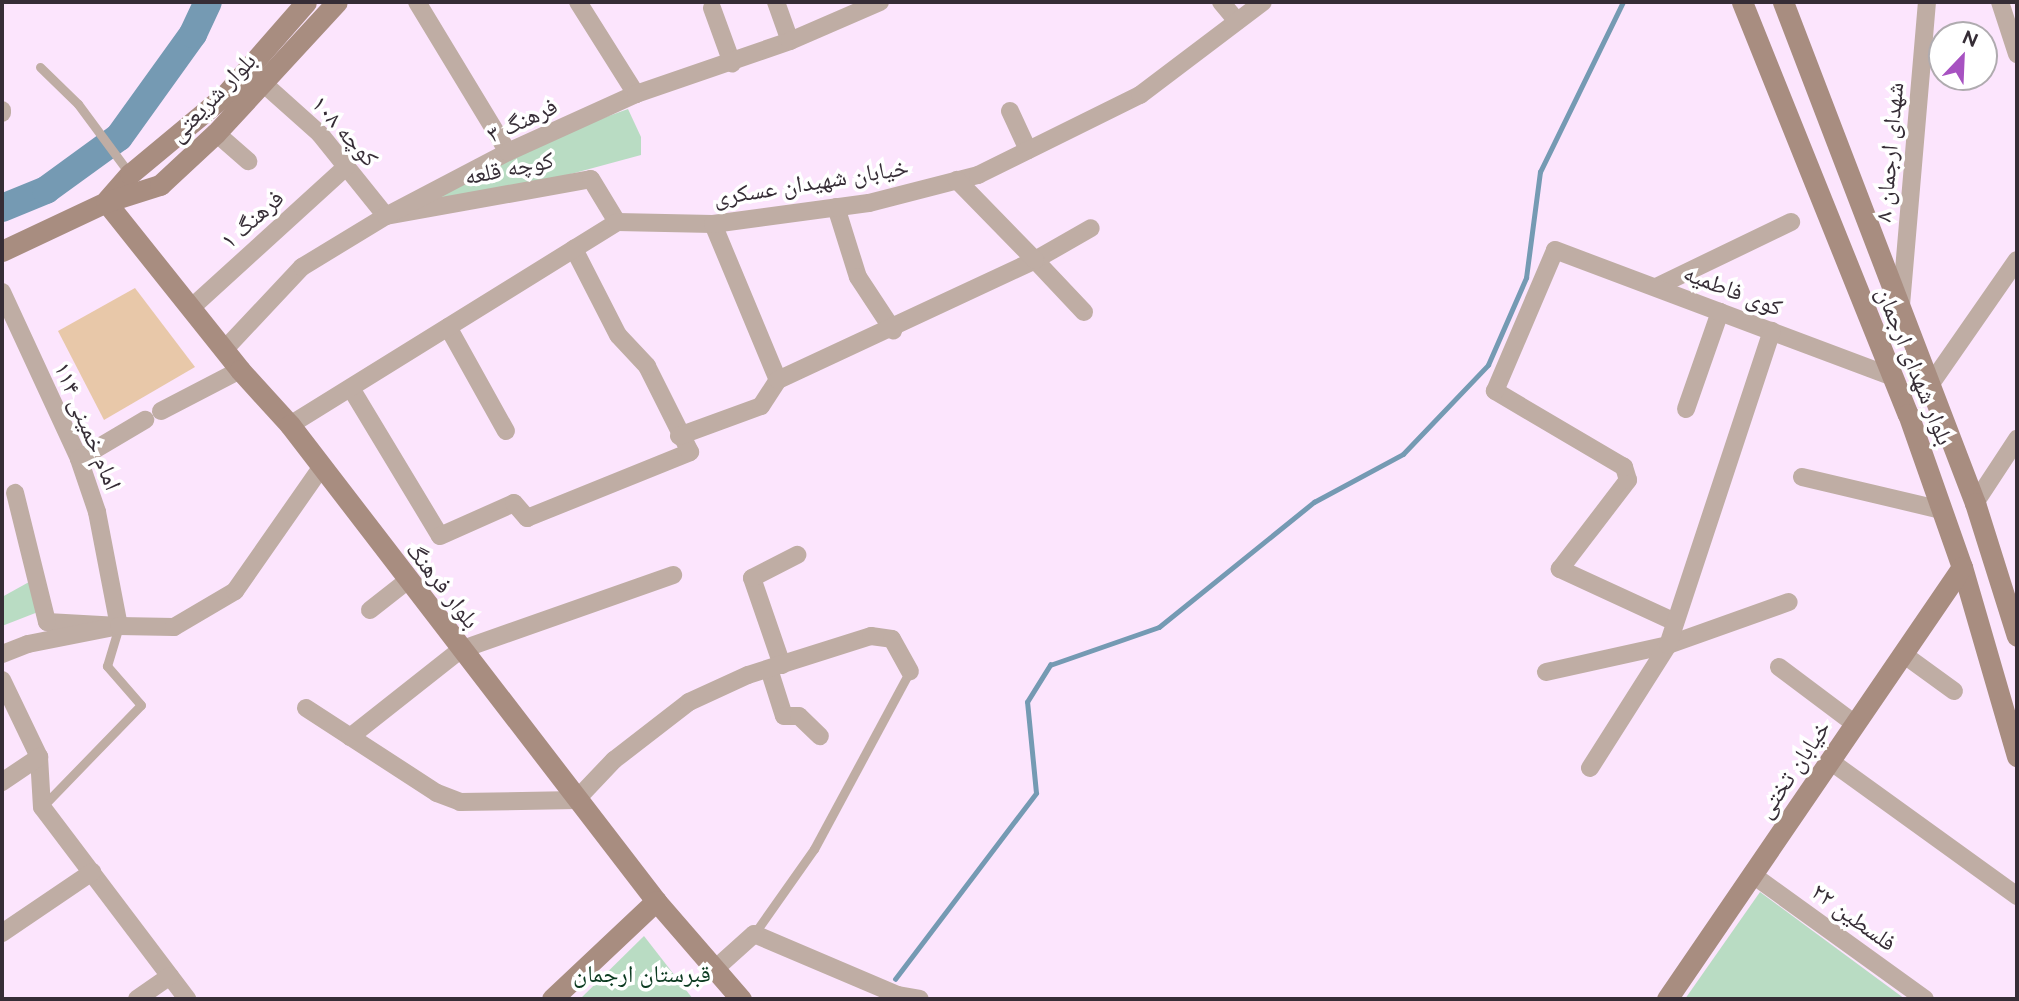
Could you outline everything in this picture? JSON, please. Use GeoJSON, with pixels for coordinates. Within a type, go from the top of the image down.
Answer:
{"type":"FeatureCollection","features":[{"type":"Feature","properties":{"kind":"main road"},"geometry":{"type":"LineString","coordinates":[[106,202],[124,165],[225,95],[306,2]]}},
{"type":"Feature","properties":{"kind":"main road","name":"بلوار شریعتی"},"geometry":{"type":"LineString","coordinates":[[2,251],[106,202],[160,185],[216,133],[337,2]]}},
{"type":"Feature","properties":{"kind":"main road","name":"بلوار شهدای ارجمان"},"geometry":{"type":"LineString","coordinates":[[1742,2],[1908,414],[1962,567],[2017,756]]}},
{"type":"Feature","properties":{"kind":"main road","name":"بلوار شهدای ارجمان"},"geometry":{"type":"LineString","coordinates":[[1783,2],[1975,503],[2017,636]]}},
{"type":"Feature","properties":{"kind":"main road","name":"بلوار فرهنگ"},"geometry":{"type":"LineString","coordinates":[[106,202],[240,370],[290,425],[320,469],[656,901],[741,999]]}},
{"type":"Feature","properties":{"kind":"main road"},"geometry":{"type":"LineString","coordinates":[[1908,414],[1933,393]]}},
{"type":"Feature","properties":{"kind":"main road","name":"خیابان تختی"},"geometry":{"type":"LineString","coordinates":[[1667,999],[1962,567]]}},
{"type":"Feature","properties":{"kind":"main road"},"geometry":{"type":"LineString","coordinates":[[552,999],[656,901]]}},
{"type":"Feature","properties":{"kind":"street"},"geometry":{"type":"LineString","coordinates":[[417,2],[508,152]]}},
{"type":"Feature","properties":{"kind":"street"},"geometry":{"type":"LineString","coordinates":[[578,2],[636,94]]}},
{"type":"Feature","properties":{"kind":"street"},"geometry":{"type":"LineString","coordinates":[[776,2],[790,41]]}},
{"type":"Feature","properties":{"kind":"street","name":"فرهنگ ۳"},"geometry":{"type":"LineString","coordinates":[[224,350],[302,267],[387,216],[508,152],[636,94],[732,63],[880,2]]}},
{"type":"Feature","properties":{"kind":"street"},"geometry":{"type":"LineString","coordinates":[[1221,2],[1237,21]]}},
{"type":"Feature","properties":{"kind":"street","name":"خیابان شهیدان عسکری"},"geometry":{"type":"LineString","coordinates":[[617,222],[713,224],[836,207],[978,175],[1140,95],[1263,2]]}},
{"type":"Feature","properties":{"kind":"street","name":"شهدای ارجمان ۸"},"geometry":{"type":"LineString","coordinates":[[1900,307],[1927,2]]}},
{"type":"Feature","properties":{"kind":"street"},"geometry":{"type":"LineString","coordinates":[[2000,2],[2017,54]]}},
{"type":"Feature","properties":{"kind":"street"},"geometry":{"type":"LineString","coordinates":[[712,8],[732,63]]}},
{"type":"Feature","properties":{"kind":"street","name":"کوچه ۱۰۸"},"geometry":{"type":"LineString","coordinates":[[263,83],[320,134],[387,216]]}},
{"type":"Feature","properties":{"kind":"street"},"geometry":{"type":"LineString","coordinates":[[1010,111],[1028,150]]}},
{"type":"Feature","properties":{"kind":"street"},"geometry":{"type":"LineString","coordinates":[[216,133],[248,161]]}},
{"type":"Feature","properties":{"kind":"street","name":"فرهنگ ۱"},"geometry":{"type":"LineString","coordinates":[[191,308],[346,167]]}},
{"type":"Feature","properties":{"kind":"street","name":"کوچه قلعه"},"geometry":{"type":"LineString","coordinates":[[387,216],[591,179],[617,222]]}},
{"type":"Feature","properties":{"kind":"street"},"geometry":{"type":"LineString","coordinates":[[957,180],[1084,312]]}},
{"type":"Feature","properties":{"kind":"street"},"geometry":{"type":"LineString","coordinates":[[836,207],[859,276],[893,330]]}},
{"type":"Feature","properties":{"kind":"street"},"geometry":{"type":"LineString","coordinates":[[290,425],[352,390],[617,222]]}},
{"type":"Feature","properties":{"kind":"street"},"geometry":{"type":"LineString","coordinates":[[1656,287],[1791,222]]}},
{"type":"Feature","properties":{"kind":"street"},"geometry":{"type":"LineString","coordinates":[[713,224],[778,380]]}},
{"type":"Feature","properties":{"kind":"street"},"geometry":{"type":"LineString","coordinates":[[679,436],[761,406],[778,380],[893,330],[1035,260],[1091,228]]}},
{"type":"Feature","properties":{"kind":"street"},"geometry":{"type":"LineString","coordinates":[[352,390],[440,536],[514,503],[527,518],[690,452],[679,436],[647,366],[618,335],[574,249]]}},
{"type":"Feature","properties":{"kind":"street","name":"کوی فاطمیه"},"geometry":{"type":"LineString","coordinates":[[1675,622],[1560,569],[1628,480],[1625,467],[1495,391],[1555,250],[1892,377]]}},
{"type":"Feature","properties":{"kind":"street"},"geometry":{"type":"LineString","coordinates":[[1933,393],[2017,260]]}},
{"type":"Feature","properties":{"kind":"street","name":"امام خمینی ۱۱۴"},"geometry":{"type":"LineString","coordinates":[[2,292],[79,459],[97,512],[119,626]]}},
{"type":"Feature","properties":{"kind":"street"},"geometry":{"type":"LineString","coordinates":[[1686,409],[1720,312]]}},
{"type":"Feature","properties":{"kind":"street"},"geometry":{"type":"LineString","coordinates":[[448,327],[506,431]]}},
{"type":"Feature","properties":{"kind":"street"},"geometry":{"type":"LineString","coordinates":[[1590,768],[1668,645],[1772,331]]}},
{"type":"Feature","properties":{"kind":"street"},"geometry":{"type":"LineString","coordinates":[[79,459],[153,415],[240,370]]}},
{"type":"Feature","properties":{"kind":"street"},"geometry":{"type":"LineString","coordinates":[[1975,503],[2017,439]]}},
{"type":"Feature","properties":{"kind":"street"},"geometry":{"type":"LineString","coordinates":[[15,493],[47,622],[174,627],[235,591],[320,469]]}},
{"type":"Feature","properties":{"kind":"street"},"geometry":{"type":"LineString","coordinates":[[1802,477],[1942,510]]}},
{"type":"Feature","properties":{"kind":"street"},"geometry":{"type":"LineString","coordinates":[[797,555],[752,578],[776,667],[784,716],[799,716],[820,736]]}},
{"type":"Feature","properties":{"kind":"street"},"geometry":{"type":"LineString","coordinates":[[350,737],[460,650],[673,575]]}},
{"type":"Feature","properties":{"kind":"street"},"geometry":{"type":"LineString","coordinates":[[370,610],[407,581]]}},
{"type":"Feature","properties":{"kind":"street"},"geometry":{"type":"LineString","coordinates":[[1546,672],[1668,645],[1789,602]]}},
{"type":"Feature","properties":{"kind":"street"},"geometry":{"type":"LineString","coordinates":[[2,654],[28,644],[119,626]]}},
{"type":"Feature","properties":{"kind":"street"},"geometry":{"type":"LineString","coordinates":[[306,708],[437,793],[460,802],[576,800],[614,760],[689,702],[776,667],[871,636],[892,639],[910,671]]}},
{"type":"Feature","properties":{"kind":"street"},"geometry":{"type":"LineString","coordinates":[[2,638],[28,644]]}},
{"type":"Feature","properties":{"kind":"street"},"geometry":{"type":"LineString","coordinates":[[1903,654],[1954,691]]}},
{"type":"Feature","properties":{"kind":"street"},"geometry":{"type":"LineString","coordinates":[[1779,667],[1855,724]]}},
{"type":"Feature","properties":{"kind":"street"},"geometry":{"type":"LineString","coordinates":[[2,680],[39,757],[42,807],[187,999]]}},
{"type":"Feature","properties":{"kind":"street"},"geometry":{"type":"LineString","coordinates":[[2,782],[39,757]]}},
{"type":"Feature","properties":{"kind":"street"},"geometry":{"type":"LineString","coordinates":[[1830,761],[2017,896]]}},
{"type":"Feature","properties":{"kind":"street"},"geometry":{"type":"LineString","coordinates":[[2,933],[92,872]]}},
{"type":"Feature","properties":{"kind":"street","name":"فلسطین ۲۲"},"geometry":{"type":"LineString","coordinates":[[1753,876],[1925,999]]}},
{"type":"Feature","properties":{"kind":"street"},"geometry":{"type":"LineString","coordinates":[[715,969],[754,934],[898,995],[919,999]]}},
{"type":"Feature","properties":{"kind":"street"},"geometry":{"type":"LineString","coordinates":[[137,999],[170,976]]}},
{"type":"Feature","properties":{"kind":"lane"},"geometry":{"type":"LineString","coordinates":[[40,67],[99,132],[124,165]]}},
{"type":"Feature","properties":{"kind":"lane"},"geometry":{"type":"LineString","coordinates":[[42,807],[141,705],[107,666],[119,626]]}},
{"type":"Feature","properties":{"kind":"lane"},"geometry":{"type":"LineString","coordinates":[[754,934],[814,849],[910,671]]}},
{"type":"Feature","properties":{"kind":"green space"},"geometry":{"type":"Polygon","coordinates":[[[628,109],[641,137],[641,155],[431,212],[429,202],[567,131],[628,109]]]}},
{"type":"Feature","properties":{"kind":"green space"},"geometry":{"type":"Polygon","coordinates":[[[29,582],[38,612],[2,626],[2,597],[29,582]]]}},
{"type":"Feature","properties":{"kind":"green space"},"geometry":{"type":"Polygon","coordinates":[[[1760,892],[1905,999],[1685,999],[1760,892]]]}},
{"type":"Feature","properties":{"kind":"green space","name":"قبرستان ارجمان"},"geometry":{"type":"Polygon","coordinates":[[[644,936],[693,999],[580,999],[644,936]]]}},
{"type":"Feature","properties":{"kind":"building"},"geometry":{"type":"Polygon","coordinates":[[[135,288],[195,367],[104,420],[58,331],[135,288]]]}},
{"type":"Feature","properties":{"kind":"waterway"},"geometry":{"type":"LineString","coordinates":[[2,208],[46,190],[119,137],[193,34],[208,2]]}},
{"type":"Feature","properties":{"kind":"waterway"},"geometry":{"type":"LineString","coordinates":[[895,979],[1036,793],[1027,702],[1050,665],[1159,627],[1314,502],[1403,454],[1488,365],[1526,278],[1540,172],[1623,2]]}}]}
